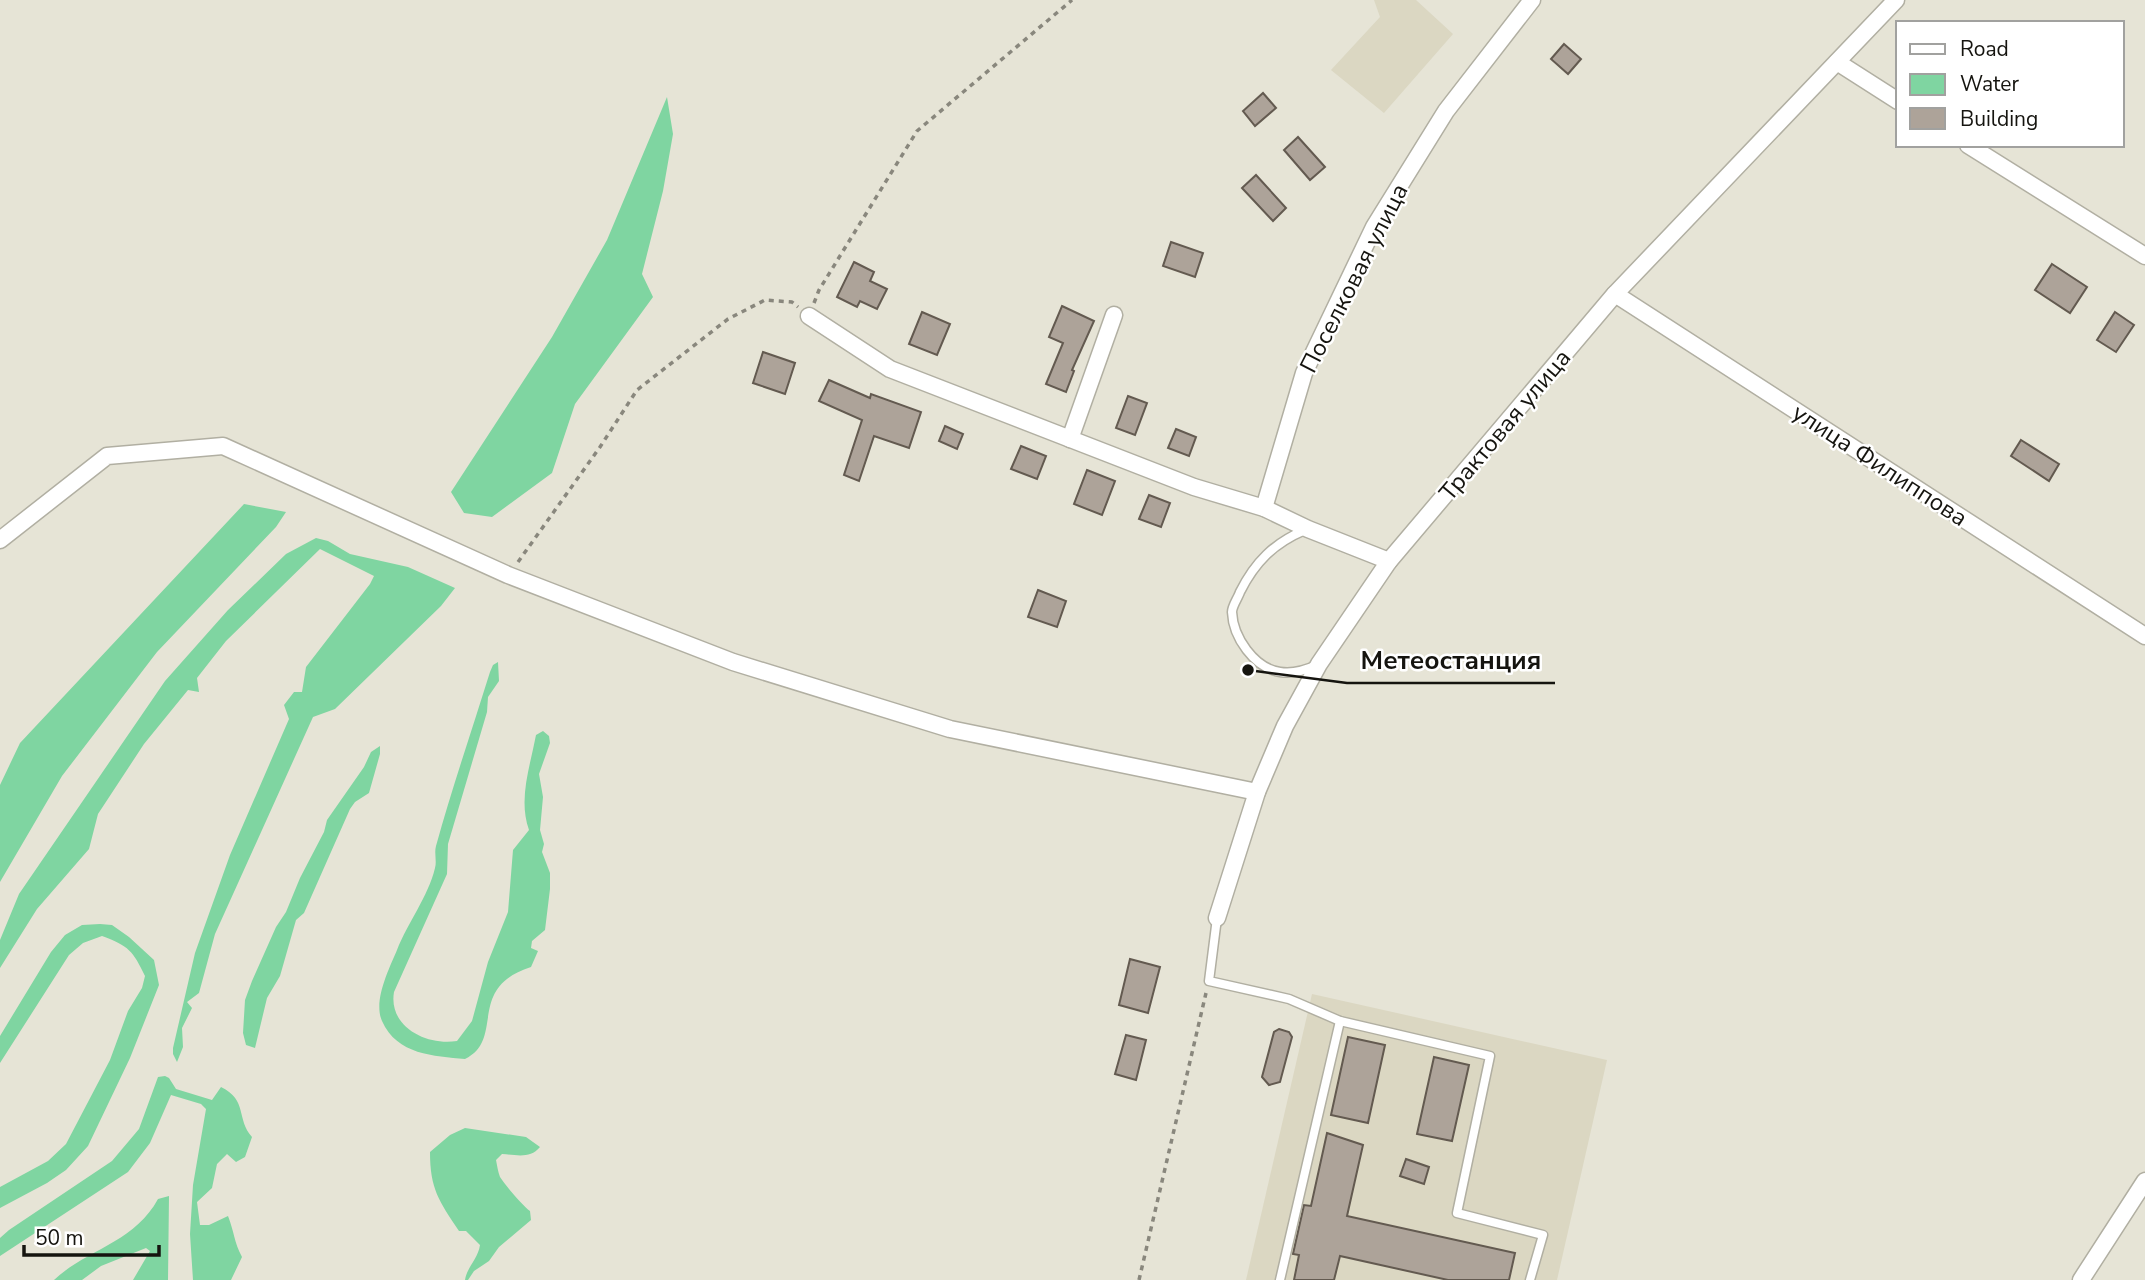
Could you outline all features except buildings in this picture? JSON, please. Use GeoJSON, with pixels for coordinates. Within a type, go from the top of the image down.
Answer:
{"type":"FeatureCollection","features":[{"type":"Feature","properties":{"kind":"street","name":"Поселковая улица"},"geometry":{"type":"LineString","coordinates":[[1264,508],[1304,373],[1374,227],[1446,111],[1532,0]]}},
{"type":"Feature","properties":{"kind":"street","name":"Трактовая улица"},"geometry":{"type":"LineString","coordinates":[[1217,918],[1257,792],[1284,726],[1319,664],[1390,561],[1615,294],[1896,0]]}},
{"type":"Feature","properties":{"kind":"street"},"geometry":{"type":"LineString","coordinates":[[1837,62],[1896,100]]}},
{"type":"Feature","properties":{"kind":"street"},"geometry":{"type":"LineString","coordinates":[[1971,147],[2145,256]]}},
{"type":"Feature","properties":{"kind":"street","name":"улица Филиппова"},"geometry":{"type":"LineString","coordinates":[[1615,294],[2145,636]]}},
{"type":"Feature","properties":{"kind":"street"},"geometry":{"type":"LineString","coordinates":[[1070,439],[1114,315]]}},
{"type":"Feature","properties":{"kind":"street"},"geometry":{"type":"LineString","coordinates":[[809,316],[890,369],[1194,487],[1264,508],[1390,561]]}},
{"type":"Feature","properties":{"kind":"street"},"geometry":{"type":"LineString","coordinates":[[0,540],[107,456],[223,446],[508,575],[733,662],[950,729],[1257,792]]}},
{"type":"Feature","properties":{"kind":"street"},"geometry":{"type":"LineString","coordinates":[[2081,1280],[2145,1181]]}},
{"type":"Feature","properties":{"kind":"lane"},"geometry":{"type":"LineString","coordinates":[[1308,528],[1288,537],[1267,552],[1250,572],[1232,610],[1238,636],[1252,659],[1279,673],[1305,670],[1319,664]]}},
{"type":"Feature","properties":{"kind":"lane"},"geometry":{"type":"LineString","coordinates":[[1217,918],[1209,981],[1289,999],[1340,1021],[1490,1056],[1457,1213],[1543,1235],[1530,1280]]}},
{"type":"Feature","properties":{"kind":"lane"},"geometry":{"type":"LineString","coordinates":[[1279,1280],[1340,1021]]}},
{"type":"Feature","properties":{"kind":"path"},"geometry":{"type":"LineString","coordinates":[[508,575],[600,447],[637,390],[728,318],[765,300],[792,302],[809,316],[819,289],[917,131],[1072,0]]}},
{"type":"Feature","properties":{"kind":"path"},"geometry":{"type":"LineString","coordinates":[[1139,1280],[1209,981]]}},
{"type":"Feature","properties":{"kind":"shaded area"},"geometry":{"type":"Polygon","coordinates":[[[1374,0],[1416,0],[1453,34],[1384,113],[1331,70],[1380,17],[1374,0]]]}},
{"type":"Feature","properties":{"kind":"shaded area"},"geometry":{"type":"Polygon","coordinates":[[[1312,994],[1607,1060],[1557,1280],[1246,1280],[1312,994]]]}},
{"type":"Feature","properties":{"kind":"water"},"geometry":{"type":"Polygon","coordinates":[[[667,97],[673,134],[663,191],[642,274],[653,297],[575,404],[552,473],[492,517],[464,513],[451,492],[552,337],[607,240],[667,97]]]}},
{"type":"Feature","properties":{"kind":"water"},"geometry":{"type":"Polygon","coordinates":[[[244,504],[286,512],[276,527],[157,652],[62,776],[0,882],[0,785],[20,743],[244,504]]]}},
{"type":"Feature","properties":{"kind":"water"},"geometry":{"type":"Polygon","coordinates":[[[316,538],[328,541],[350,554],[408,567],[455,588],[441,606],[335,709],[313,717],[215,934],[199,993],[187,1002],[192,1008],[182,1028],[183,1047],[177,1062],[173,1048],[195,953],[230,855],[289,719],[284,705],[294,692],[302,692],[306,667],[374,576],[320,549],[226,641],[197,678],[199,692],[188,690],[144,744],[98,814],[89,849],[37,909],[0,968],[0,940],[19,894],[165,681],[228,610],[286,554],[316,538]]]}},
{"type":"Feature","properties":{"kind":"water"},"geometry":{"type":"Polygon","coordinates":[[[498,662],[499,681],[488,697],[487,712],[448,844],[447,874],[394,992],[397,1015],[412,1032],[445,1042],[457,1041],[472,1021],[488,962],[508,912],[513,850],[529,830],[525,807],[526,783],[536,735],[543,731],[549,736],[550,743],[539,774],[543,797],[540,830],[544,844],[542,852],[550,873],[545,930],[532,941],[531,948],[538,951],[531,967],[511,976],[499,987],[492,1000],[483,1039],[477,1050],[465,1059],[441,1057],[418,1052],[397,1041],[382,1021],[379,1004],[386,976],[432,879],[436,865],[436,846],[449,803],[490,672],[498,662]]]}},
{"type":"Feature","properties":{"kind":"water"},"geometry":{"type":"Polygon","coordinates":[[[380,746],[369,793],[355,802],[350,809],[304,913],[296,920],[280,976],[267,998],[255,1048],[246,1045],[243,1033],[245,1000],[276,927],[286,912],[324,832],[327,820],[364,767],[371,752],[380,746]]]}},
{"type":"Feature","properties":{"kind":"water"},"geometry":{"type":"Polygon","coordinates":[[[82,925],[112,925],[154,960],[159,985],[130,1058],[88,1146],[66,1170],[0,1208],[0,1187],[48,1161],[66,1144],[110,1060],[128,1011],[142,988],[145,976],[133,955],[124,946],[102,936],[83,943],[69,955],[0,1063],[0,1036],[51,952],[65,935],[82,925]]]}},
{"type":"Feature","properties":{"kind":"water"},"geometry":{"type":"Polygon","coordinates":[[[165,1076],[176,1089],[212,1100],[221,1087],[229,1092],[235,1098],[252,1137],[245,1157],[236,1162],[227,1154],[217,1164],[212,1188],[197,1202],[200,1225],[209,1225],[228,1216],[242,1257],[231,1280],[193,1280],[190,1234],[193,1185],[206,1109],[201,1104],[171,1095],[150,1143],[128,1172],[0,1256],[0,1238],[9,1230],[112,1161],[139,1129],[158,1077],[165,1076]]]}},
{"type":"Feature","properties":{"kind":"water"},"geometry":{"type":"Polygon","coordinates":[[[465,1128],[526,1137],[540,1147],[528,1155],[502,1154],[496,1160],[500,1177],[530,1211],[531,1220],[499,1247],[489,1261],[474,1271],[468,1280],[465,1280],[466,1275],[480,1245],[466,1231],[459,1231],[441,1203],[432,1176],[430,1152],[450,1135],[465,1128]]]}},
{"type":"Feature","properties":{"kind":"water"},"geometry":{"type":"Polygon","coordinates":[[[169,1196],[168,1280],[133,1280],[150,1251],[146,1248],[101,1266],[82,1280],[54,1280],[81,1260],[123,1236],[148,1214],[158,1199],[169,1196]]]}},
{"type":"Feature","properties":{"kind":"place","name":"Метеостанция"},"geometry":{"type":"Point","coordinates":[1248,670]}}]}
